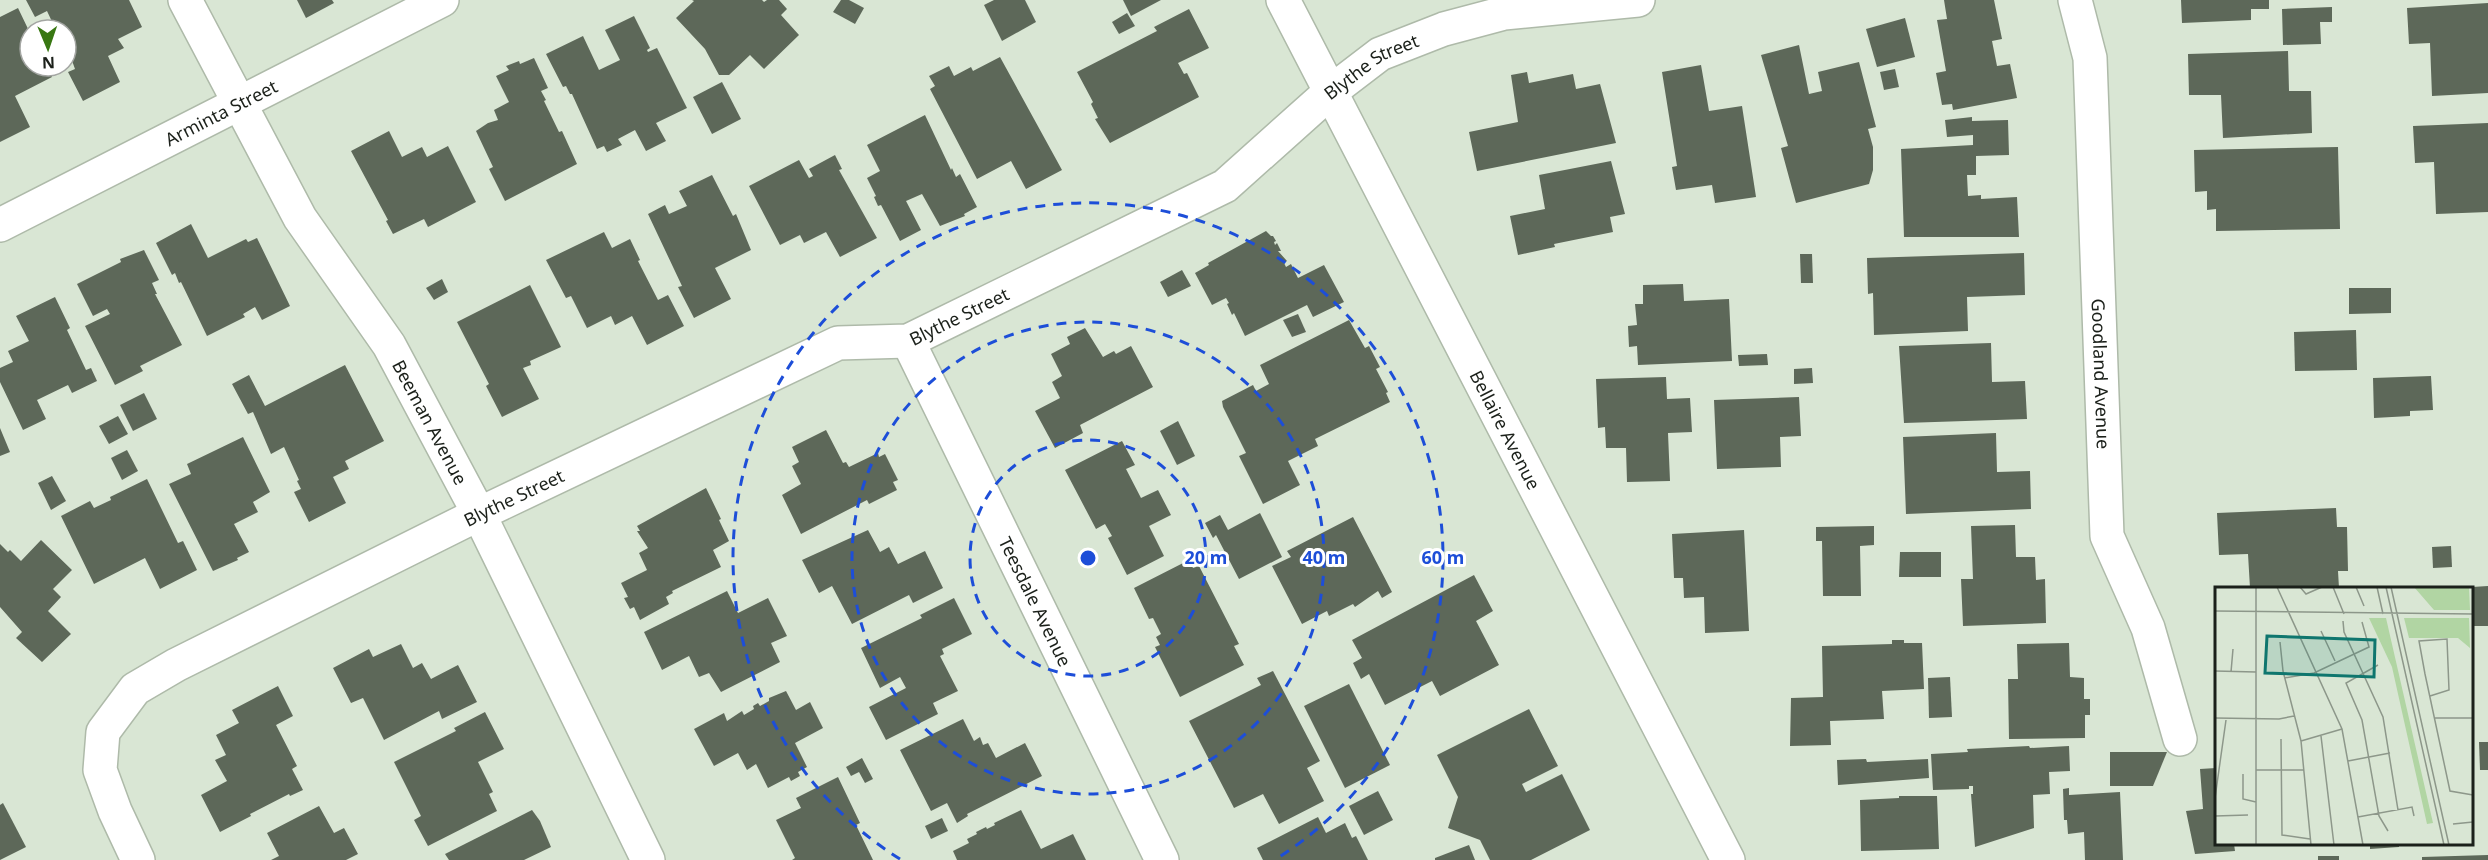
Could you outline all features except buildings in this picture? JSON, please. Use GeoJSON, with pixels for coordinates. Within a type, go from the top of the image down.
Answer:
{"type":"FeatureCollection","features":[{"type":"Feature","properties":{"kind":"street","name":"Beeman Avenue"},"geometry":{"type":"LineString","coordinates":[[185,0],[300,218],[389,345],[479,514],[648,860]]}},
{"type":"Feature","properties":{"kind":"street","name":"Arminta Street"},"geometry":{"type":"LineString","coordinates":[[0,225],[442,0]]}},
{"type":"Feature","properties":{"kind":"street","name":"Bellaire Avenue"},"geometry":{"type":"LineString","coordinates":[[1283,0],[1329,93],[1728,860]]}},
{"type":"Feature","properties":{"kind":"street","name":"Blythe Street"},"geometry":{"type":"LineString","coordinates":[[138,860],[115,811],[100,770],[103,732],[135,689],[176,665],[479,514],[838,343],[908,341],[1225,186],[1329,93],[1380,54],[1444,29],[1504,13],[1638,0]]}},
{"type":"Feature","properties":{"kind":"street","name":"Goodland Avenue"},"geometry":{"type":"LineString","coordinates":[[2074,0],[2090,58],[2107,537],[2148,628],[2180,739]]}},
{"type":"Feature","properties":{"kind":"street","name":"Teesdale Avenue"},"geometry":{"type":"LineString","coordinates":[[908,341],[1162,860]]}}]}
